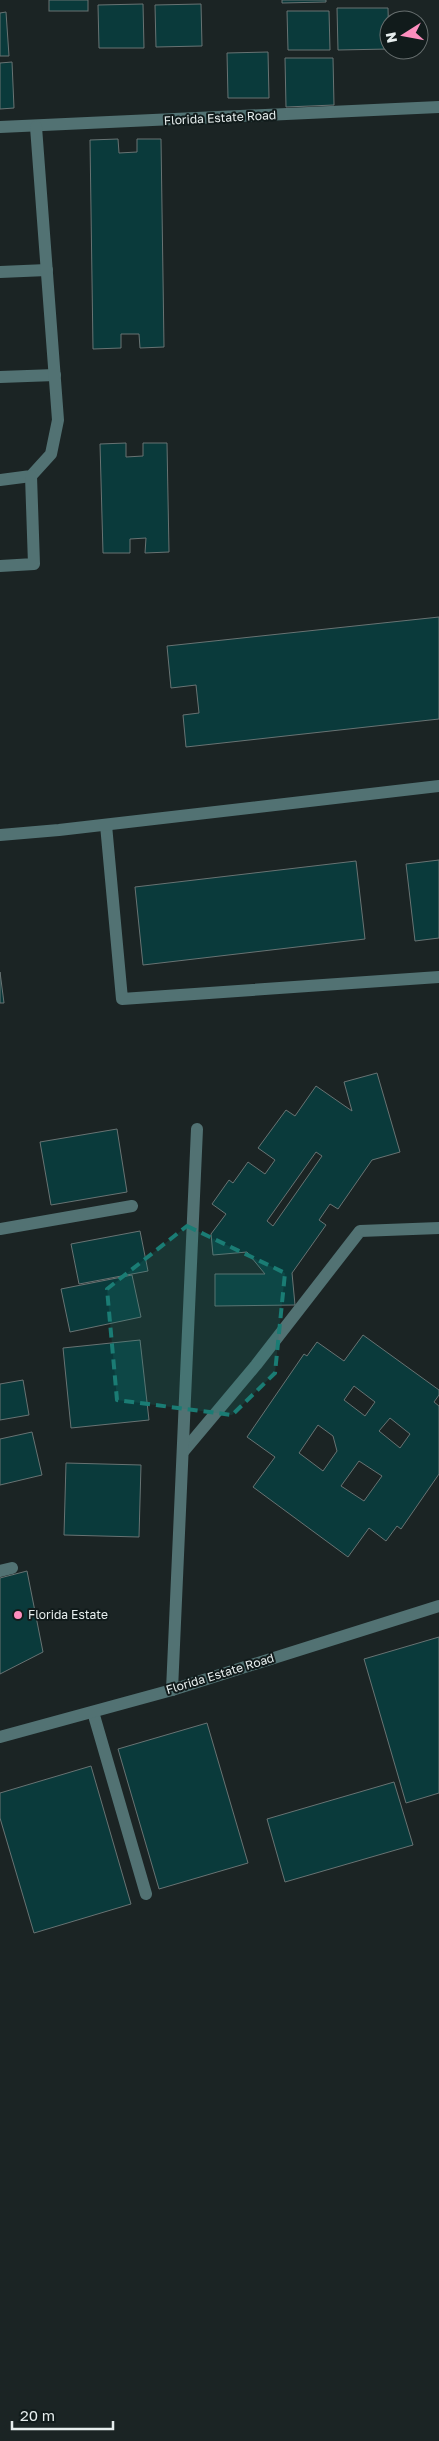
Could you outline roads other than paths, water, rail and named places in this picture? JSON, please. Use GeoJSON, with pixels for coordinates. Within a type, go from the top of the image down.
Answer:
{"type":"FeatureCollection","features":[{"type":"Feature","properties":{"kind":"street","name":"Florida Estate Road"},"geometry":{"type":"LineString","coordinates":[[0,127],[36,127],[439,107]]}},
{"type":"Feature","properties":{"kind":"street"},"geometry":{"type":"LineString","coordinates":[[0,480],[31,476],[51,454],[58,420],[36,127]]}},
{"type":"Feature","properties":{"kind":"street"},"geometry":{"type":"LineString","coordinates":[[0,272],[47,270]]}},
{"type":"Feature","properties":{"kind":"street"},"geometry":{"type":"LineString","coordinates":[[0,378],[54,375]]}},
{"type":"Feature","properties":{"kind":"street"},"geometry":{"type":"LineString","coordinates":[[0,566],[34,564],[31,476]]}},
{"type":"Feature","properties":{"kind":"street"},"geometry":{"type":"LineString","coordinates":[[0,834],[106,825],[439,786]]}},
{"type":"Feature","properties":{"kind":"street"},"geometry":{"type":"LineString","coordinates":[[106,825],[122,999],[439,977]]}},
{"type":"Feature","properties":{"kind":"street"},"geometry":{"type":"LineString","coordinates":[[172,1690],[197,1129]]}},
{"type":"Feature","properties":{"kind":"street"},"geometry":{"type":"LineString","coordinates":[[0,1229],[132,1206]]}},
{"type":"Feature","properties":{"kind":"street"},"geometry":{"type":"LineString","coordinates":[[183,1452],[256,1365],[360,1231],[439,1228]]}},
{"type":"Feature","properties":{"kind":"street","name":"Florida Estate Road"},"geometry":{"type":"LineString","coordinates":[[0,1737],[172,1690],[439,1606]]}},
{"type":"Feature","properties":{"kind":"street"},"geometry":{"type":"LineString","coordinates":[[93,1712],[146,1894]]}},
{"type":"Feature","properties":{"kind":"place","name":"Florida Estate"},"geometry":{"type":"Point","coordinates":[18,1615]}}]}
